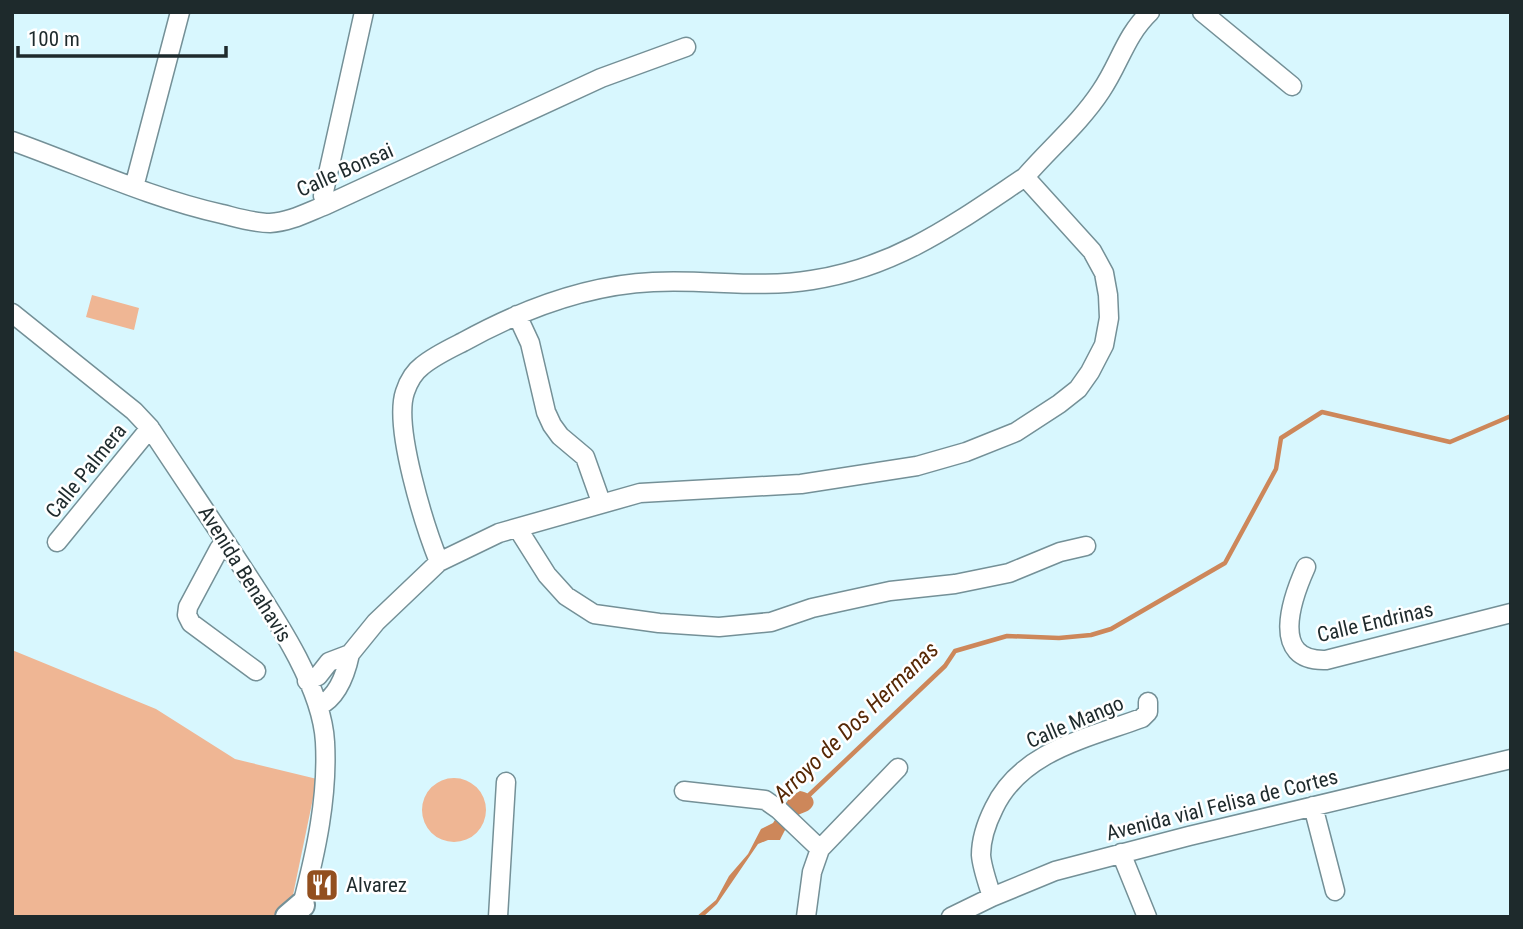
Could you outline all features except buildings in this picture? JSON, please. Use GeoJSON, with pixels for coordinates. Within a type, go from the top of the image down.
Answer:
{"type":"FeatureCollection","features":[{"type":"Feature","properties":{"kind":"street"},"geometry":{"type":"LineString","coordinates":[[134,187],[180,12]]}},
{"type":"Feature","properties":{"kind":"street"},"geometry":{"type":"LineString","coordinates":[[326,205],[323,196],[364,12]]}},
{"type":"Feature","properties":{"kind":"street"},"geometry":{"type":"LineString","coordinates":[[439,562],[426,530],[414,487],[403,419],[404,395],[420,367],[482,331],[551,302],[623,285],[654,282],[744,283],[812,280],[863,267],[912,250],[1025,177],[1084,115],[1103,88],[1131,33],[1150,12]]}},
{"type":"Feature","properties":{"kind":"street"},"geometry":{"type":"LineString","coordinates":[[1202,12],[1292,86]]}},
{"type":"Feature","properties":{"kind":"street","name":"Calle Bonsai"},"geometry":{"type":"LineString","coordinates":[[12,141],[204,211],[271,223],[290,220],[326,205],[601,78],[686,47]]}},
{"type":"Feature","properties":{"kind":"street"},"geometry":{"type":"LineString","coordinates":[[307,681],[318,676],[330,662],[350,653],[376,622],[439,562],[479,541],[601,502],[655,491],[801,484],[917,466],[966,452],[1016,432],[1059,404],[1078,389],[1104,345],[1110,318],[1108,295],[1104,273],[1092,251],[1025,177]]}},
{"type":"Feature","properties":{"kind":"street","name":"Avenida Benahavis"},"geometry":{"type":"LineString","coordinates":[[12,313],[134,411],[150,428],[295,653],[318,706],[325,740],[317,849],[297,913]]}},
{"type":"Feature","properties":{"kind":"street"},"geometry":{"type":"LineString","coordinates":[[517,315],[530,343],[546,412],[560,436],[585,457],[601,502]]}},
{"type":"Feature","properties":{"kind":"street","name":"Calle Palmera"},"geometry":{"type":"LineString","coordinates":[[57,542],[150,428]]}},
{"type":"Feature","properties":{"kind":"street"},"geometry":{"type":"LineString","coordinates":[[518,528],[547,575],[566,596],[594,614],[659,623],[719,627],[771,622],[811,608],[890,591],[955,584],[1009,573],[1060,552],[1086,546]]}},
{"type":"Feature","properties":{"kind":"street"},"geometry":{"type":"LineString","coordinates":[[225,541],[188,607],[187,615],[191,623],[256,671]]}},
{"type":"Feature","properties":{"kind":"street","name":"Calle Endrinas"},"geometry":{"type":"LineString","coordinates":[[1306,567],[1297,587],[1289,623],[1294,647],[1310,660],[1326,660],[1511,613]]}},
{"type":"Feature","properties":{"kind":"street"},"geometry":{"type":"LineString","coordinates":[[318,706],[328,701],[347,672],[350,653]]}},
{"type":"Feature","properties":{"kind":"street","name":"Calle Mango"},"geometry":{"type":"LineString","coordinates":[[992,897],[981,855],[983,839],[988,820],[1008,785],[1044,755],[1142,718],[1148,712],[1148,702]]}},
{"type":"Feature","properties":{"kind":"street","name":"Avenida vial Felisa de Cortes"},"geometry":{"type":"LineString","coordinates":[[951,917],[1055,871],[1511,759]]}},
{"type":"Feature","properties":{"kind":"street"},"geometry":{"type":"LineString","coordinates":[[806,917],[812,872],[820,849],[898,768]]}},
{"type":"Feature","properties":{"kind":"street"},"geometry":{"type":"LineString","coordinates":[[498,917],[506,782]]}},
{"type":"Feature","properties":{"kind":"street"},"geometry":{"type":"LineString","coordinates":[[684,791],[765,800],[794,823],[820,849]]}},
{"type":"Feature","properties":{"kind":"street"},"geometry":{"type":"LineString","coordinates":[[1313,806],[1335,891]]}},
{"type":"Feature","properties":{"kind":"street"},"geometry":{"type":"LineString","coordinates":[[1121,853],[1147,917]]}},
{"type":"Feature","properties":{"kind":"shaded area"},"geometry":{"type":"Polygon","coordinates":[[[92,295],[139,308],[134,330],[86,317],[92,295]]]}},
{"type":"Feature","properties":{"kind":"shaded area"},"geometry":{"type":"Polygon","coordinates":[[[12,650],[156,709],[235,759],[317,779],[293,895],[279,917],[12,917],[12,650]]]}},
{"type":"Feature","properties":{"kind":"shaded area"},"geometry":{"type":"Polygon","coordinates":[[[448,778],[460,778],[477,787],[484,798],[484,822],[477,833],[460,842],[448,842],[436,837],[427,828],[422,816],[422,804],[427,792],[436,783],[448,778]]]}},
{"type":"Feature","properties":{"kind":"shaded area"},"geometry":{"type":"Polygon","coordinates":[[[800,791],[812,798],[812,807],[792,821],[780,840],[768,840],[758,844],[717,904],[703,917],[696,917],[716,900],[729,876],[748,854],[761,829],[773,823],[790,797],[800,791]]]}},
{"type":"Feature","properties":{"kind":"waterway","name":"Arroyo de Dos Hermanas"},"geometry":{"type":"LineString","coordinates":[[806,798],[945,666],[955,651],[1007,636],[1059,638],[1091,635],[1111,629],[1225,563],[1276,469],[1281,438],[1322,412],[1450,442],[1511,416]]}},
{"type":"Feature","properties":{"kind":"place","name":"Alvarez"},"geometry":{"type":"Point","coordinates":[322,885]}}]}
